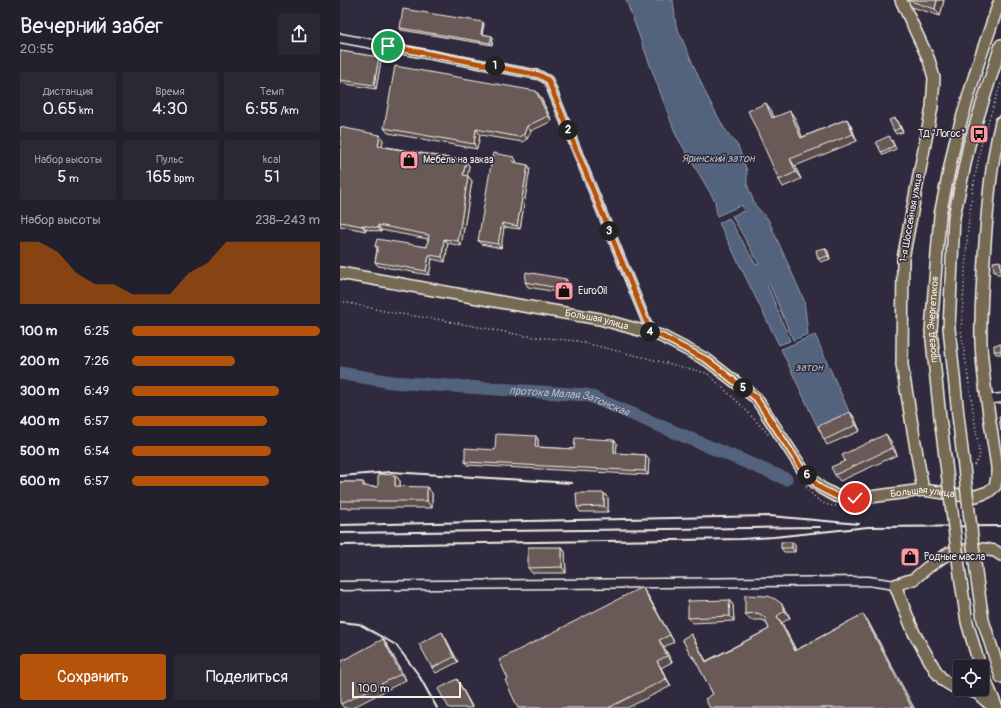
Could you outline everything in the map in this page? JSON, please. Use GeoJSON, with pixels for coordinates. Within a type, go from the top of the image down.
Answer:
{"type":"FeatureCollection","features":[{"type":"Feature","properties":{"kind":"main road","name":"1-я Шоссейная улица"},"geometry":{"type":"LineString","coordinates":[[901,0],[929,60],[934,78],[932,107],[902,260],[902,365],[923,490]]}},
{"type":"Feature","properties":{"kind":"main road","name":"проезд Энергетиков"},"geometry":{"type":"LineString","coordinates":[[978,660],[967,622],[961,582],[940,417],[931,331],[940,215],[955,142],[978,64],[1000,0]]}},
{"type":"Feature","properties":{"kind":"main road","name":"проезд Энергетиков"},"geometry":{"type":"LineString","coordinates":[[1001,45],[968,145],[954,217],[949,328],[977,580],[983,620],[1001,677]]}},
{"type":"Feature","properties":{"kind":"main road","name":"Большая улица"},"geometry":{"type":"LineString","coordinates":[[340,273],[506,304],[600,319],[661,336],[707,360],[756,398],[805,473],[820,488],[836,496],[855,498],[923,490],[976,496],[988,492],[995,486],[997,477],[981,343],[981,307],[993,157],[1001,123]]}},
{"type":"Feature","properties":{"kind":"main road"},"geometry":{"type":"LineString","coordinates":[[953,686],[944,681],[937,673],[914,633],[895,585],[914,579],[928,567],[949,553],[983,549],[994,551],[1001,555]]}},
{"type":"Feature","properties":{"kind":"main road"},"geometry":{"type":"LineString","coordinates":[[989,689],[997,708]]}},
{"type":"Feature","properties":{"kind":"main road"},"geometry":{"type":"LineString","coordinates":[[980,696],[994,708]]}},
{"type":"Feature","properties":{"kind":"street"},"geometry":{"type":"LineString","coordinates":[[340,38],[539,75],[548,80],[651,333]]}},
{"type":"Feature","properties":{"kind":"street"},"geometry":{"type":"LineString","coordinates":[[987,400],[1001,398]]}},
{"type":"Feature","properties":{"kind":"street"},"geometry":{"type":"LineString","coordinates":[[340,586],[868,581],[895,585]]}},
{"type":"Feature","properties":{"kind":"path"},"geometry":{"type":"LineString","coordinates":[[340,300],[393,313],[442,320],[526,336],[577,341],[707,374],[743,407],[769,436]]}},
{"type":"Feature","properties":{"kind":"path"},"geometry":{"type":"LineString","coordinates":[[804,485],[818,501],[834,506],[841,506]]}},
{"type":"Feature","properties":{"kind":"water","name":"Яринский затон"},"geometry":{"type":"Polygon","coordinates":[[[626,0],[673,0],[676,25],[706,94],[724,128],[738,146],[747,171],[747,184],[755,205],[768,219],[804,300],[808,334],[793,340],[769,283],[767,284],[790,341],[779,345],[719,223],[729,218],[756,265],[759,264],[732,216],[744,211],[742,205],[717,216],[715,201],[676,135],[626,0]]]}},
{"type":"Feature","properties":{"kind":"water","name":"затон"},"geometry":{"type":"Polygon","coordinates":[[[815,335],[851,416],[819,430],[781,349],[815,335]]]}},
{"type":"Feature","properties":{"kind":"building"},"geometry":{"type":"Polygon","coordinates":[[[907,0],[937,0],[935,9],[907,0]]]}},
{"type":"Feature","properties":{"kind":"building"},"geometry":{"type":"Polygon","coordinates":[[[403,9],[483,22],[481,34],[492,36],[490,43],[400,28],[403,9]]]}},
{"type":"Feature","properties":{"kind":"building"},"geometry":{"type":"Polygon","coordinates":[[[340,51],[379,57],[374,85],[340,80],[340,51]]]}},
{"type":"Feature","properties":{"kind":"building"},"geometry":{"type":"Polygon","coordinates":[[[395,66],[536,91],[548,116],[527,126],[524,134],[519,137],[476,129],[474,144],[384,128],[395,66]]]}},
{"type":"Feature","properties":{"kind":"building"},"geometry":{"type":"Polygon","coordinates":[[[766,103],[772,118],[790,111],[801,138],[847,119],[853,134],[790,159],[796,172],[779,180],[748,111],[766,103]]]}},
{"type":"Feature","properties":{"kind":"building"},"geometry":{"type":"Polygon","coordinates":[[[895,118],[900,128],[894,131],[889,120],[895,118]]]}},
{"type":"Feature","properties":{"kind":"building"},"geometry":{"type":"Polygon","coordinates":[[[340,127],[380,135],[378,146],[466,161],[463,175],[468,176],[458,241],[444,239],[442,257],[429,255],[426,271],[375,262],[378,247],[375,246],[377,239],[427,247],[429,235],[378,225],[378,228],[340,222],[340,127]]]}},
{"type":"Feature","properties":{"kind":"building"},"geometry":{"type":"Polygon","coordinates":[[[889,136],[894,146],[881,152],[876,142],[889,136]]]}},
{"type":"Feature","properties":{"kind":"building"},"geometry":{"type":"Polygon","coordinates":[[[493,153],[514,157],[513,162],[528,165],[517,226],[502,223],[498,244],[478,241],[493,153]]]}},
{"type":"Feature","properties":{"kind":"building"},"geometry":{"type":"Polygon","coordinates":[[[825,248],[828,256],[818,259],[816,250],[825,248]]]}},
{"type":"Feature","properties":{"kind":"building"},"geometry":{"type":"Polygon","coordinates":[[[1000,261],[1001,270],[994,271],[993,262],[1000,261]]]}},
{"type":"Feature","properties":{"kind":"building"},"geometry":{"type":"Polygon","coordinates":[[[526,272],[566,279],[564,289],[525,282],[526,272]]]}},
{"type":"Feature","properties":{"kind":"building"},"geometry":{"type":"Polygon","coordinates":[[[1001,344],[1001,351],[994,351],[994,345],[1001,344]]]}},
{"type":"Feature","properties":{"kind":"building"},"geometry":{"type":"Polygon","coordinates":[[[850,412],[856,425],[824,440],[818,426],[850,412]]]}},
{"type":"Feature","properties":{"kind":"building"},"geometry":{"type":"Polygon","coordinates":[[[999,416],[1001,416],[1001,431],[999,416]]]}},
{"type":"Feature","properties":{"kind":"building"},"geometry":{"type":"Polygon","coordinates":[[[496,434],[536,436],[535,447],[574,449],[575,438],[614,440],[614,453],[646,455],[645,471],[465,462],[465,448],[495,450],[496,434]]]}},
{"type":"Feature","properties":{"kind":"building"},"geometry":{"type":"Polygon","coordinates":[[[886,434],[892,448],[835,475],[831,467],[845,461],[842,455],[886,434]]]}},
{"type":"Feature","properties":{"kind":"building"},"geometry":{"type":"Polygon","coordinates":[[[378,474],[395,475],[395,486],[427,487],[427,501],[340,501],[340,482],[363,482],[363,486],[378,487],[378,474]]]}},
{"type":"Feature","properties":{"kind":"building"},"geometry":{"type":"Polygon","coordinates":[[[576,493],[604,493],[604,506],[577,507],[576,493]]]}},
{"type":"Feature","properties":{"kind":"building"},"geometry":{"type":"Polygon","coordinates":[[[781,542],[792,542],[792,548],[781,548],[781,542]]]}},
{"type":"Feature","properties":{"kind":"building"},"geometry":{"type":"Polygon","coordinates":[[[528,547],[562,547],[562,567],[528,568],[528,547]]]}},
{"type":"Feature","properties":{"kind":"building"},"geometry":{"type":"Polygon","coordinates":[[[642,587],[670,635],[659,640],[667,656],[657,661],[666,679],[608,708],[518,708],[505,680],[508,679],[499,660],[642,587]]]}},
{"type":"Feature","properties":{"kind":"building"},"geometry":{"type":"Polygon","coordinates":[[[745,595],[768,596],[781,603],[785,611],[777,616],[795,651],[863,614],[912,708],[710,708],[705,699],[713,694],[693,656],[692,657],[682,639],[691,634],[706,662],[769,629],[765,618],[762,615],[757,613],[745,614],[745,595]]]}},
{"type":"Feature","properties":{"kind":"building"},"geometry":{"type":"Polygon","coordinates":[[[729,600],[730,616],[688,618],[688,601],[729,600]]]}},
{"type":"Feature","properties":{"kind":"building"},"geometry":{"type":"Polygon","coordinates":[[[442,632],[454,657],[432,668],[419,644],[442,632]]]}},
{"type":"Feature","properties":{"kind":"building"},"geometry":{"type":"Polygon","coordinates":[[[383,639],[401,674],[341,704],[340,662],[383,639]]]}},
{"type":"Feature","properties":{"kind":"building"},"geometry":{"type":"Polygon","coordinates":[[[457,679],[472,708],[449,708],[438,689],[457,679]]]}},
{"type":"Feature","properties":{"kind":"waterway","name":"протока Малая Затонская"},"geometry":{"type":"LineString","coordinates":[[340,373],[391,382],[587,395],[786,479]]}},
{"type":"Feature","properties":{"kind":"railway"},"geometry":{"type":"LineString","coordinates":[[340,476],[391,472],[572,483]]}},
{"type":"Feature","properties":{"kind":"railway"},"geometry":{"type":"LineString","coordinates":[[340,525],[770,516],[859,524]]}},
{"type":"Feature","properties":{"kind":"railway"},"geometry":{"type":"LineString","coordinates":[[340,545],[741,539],[868,527],[1001,526]]}},
{"type":"Feature","properties":{"kind":"railway"},"geometry":{"type":"LineString","coordinates":[[340,533],[820,527]]}},
{"type":"Feature","properties":{"kind":"railway"},"geometry":{"type":"LineString","coordinates":[[340,622],[359,624],[396,645],[418,674],[437,708]]}},
{"type":"Feature","properties":{"kind":"place","name":"ТД \"Логос\""},"geometry":{"type":"Point","coordinates":[979,134]}},
{"type":"Feature","properties":{"kind":"place","name":"Мебель на заказ"},"geometry":{"type":"Point","coordinates":[409,160]}},
{"type":"Feature","properties":{"kind":"place","name":"EuroOil"},"geometry":{"type":"Point","coordinates":[564,291]}},
{"type":"Feature","properties":{"kind":"place","name":"Родные масла"},"geometry":{"type":"Point","coordinates":[910,557]}},
{"type":"Feature","properties":{"kind":"route"},"geometry":{"type":"LineString","coordinates":[[388,46],[539,75],[548,80],[651,333],[661,336],[707,360],[756,398],[805,473],[820,488],[836,496],[855,498]]}}]}
